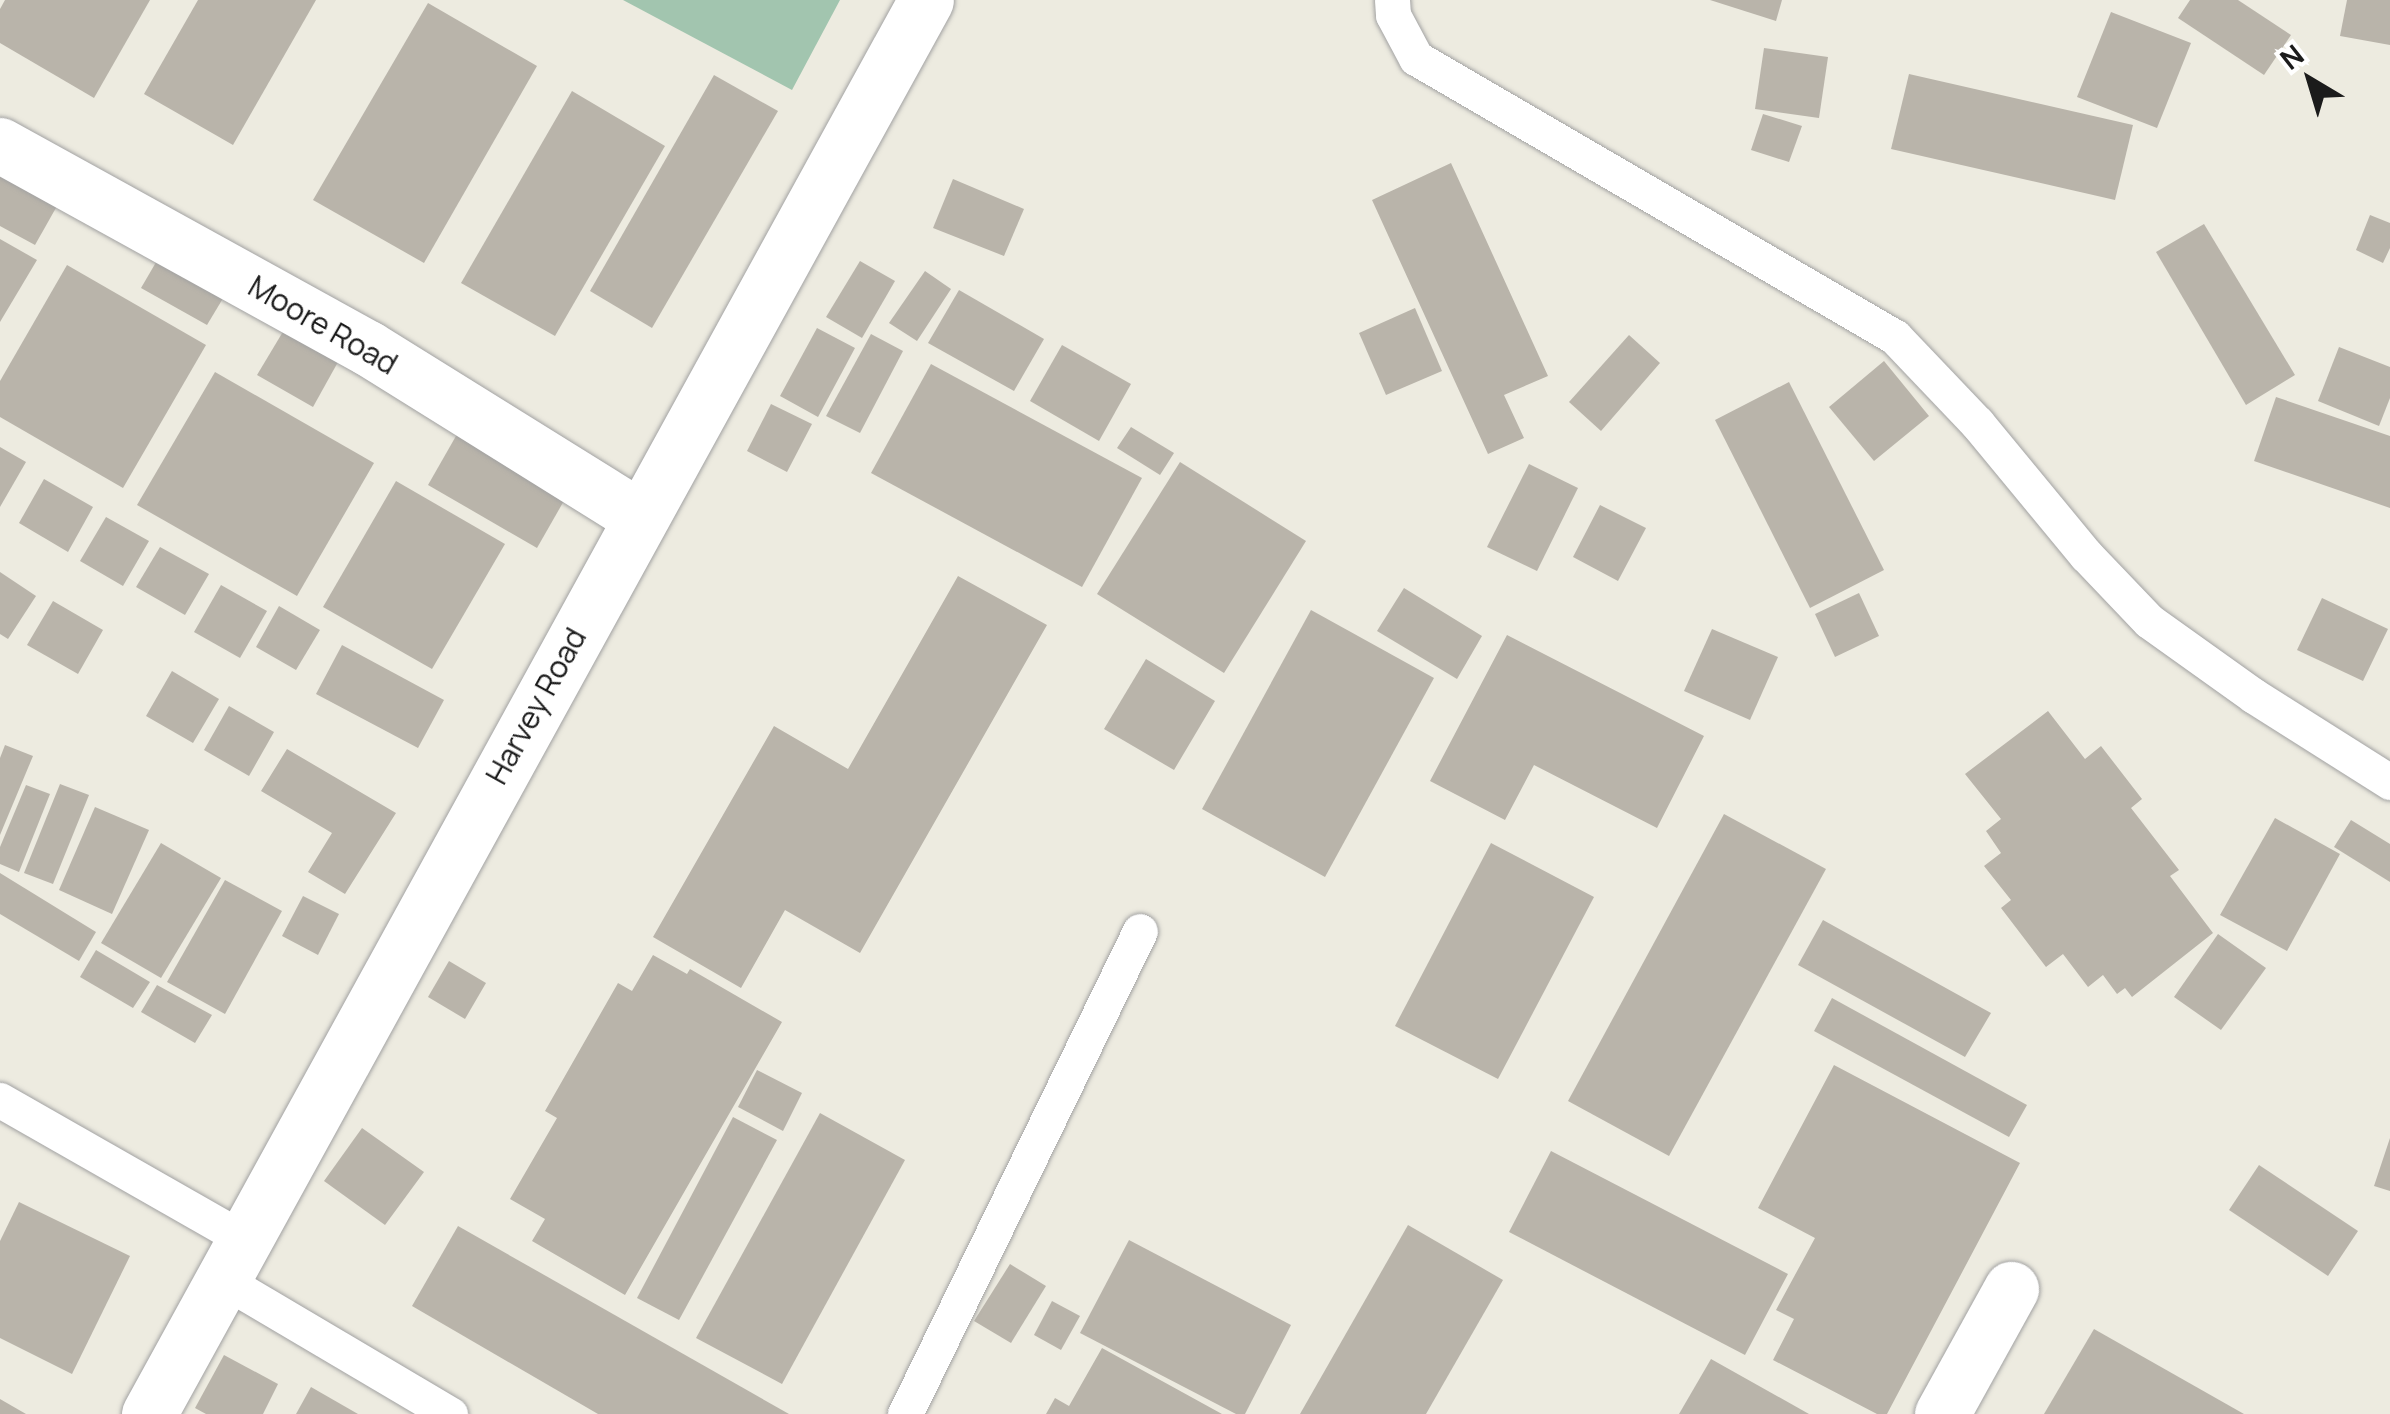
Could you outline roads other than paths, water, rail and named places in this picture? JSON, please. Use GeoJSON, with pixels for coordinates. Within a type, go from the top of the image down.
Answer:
{"type":"FeatureCollection","features":[{"type":"Feature","properties":{"kind":"street","name":"Harvey Road"},"geometry":{"type":"LineString","coordinates":[[148,1414],[926,0]]}},
{"type":"Feature","properties":{"kind":"street","name":"Moore Road"},"geometry":{"type":"LineString","coordinates":[[0,145],[368,348],[640,517]]}},
{"type":"Feature","properties":{"kind":"street"},"geometry":{"type":"LineString","coordinates":[[1942,1414],[2012,1289]]}},
{"type":"Feature","properties":{"kind":"lane"},"geometry":{"type":"LineString","coordinates":[[1392,0],[1393,15],[1416,58],[1895,337],[1977,423],[2086,555],[2149,620],[2254,696],[2389,778]]}},
{"type":"Feature","properties":{"kind":"lane"},"geometry":{"type":"LineString","coordinates":[[906,1414],[1140,931]]}},
{"type":"Feature","properties":{"kind":"lane"},"geometry":{"type":"LineString","coordinates":[[0,1100],[450,1414]]}}]}
